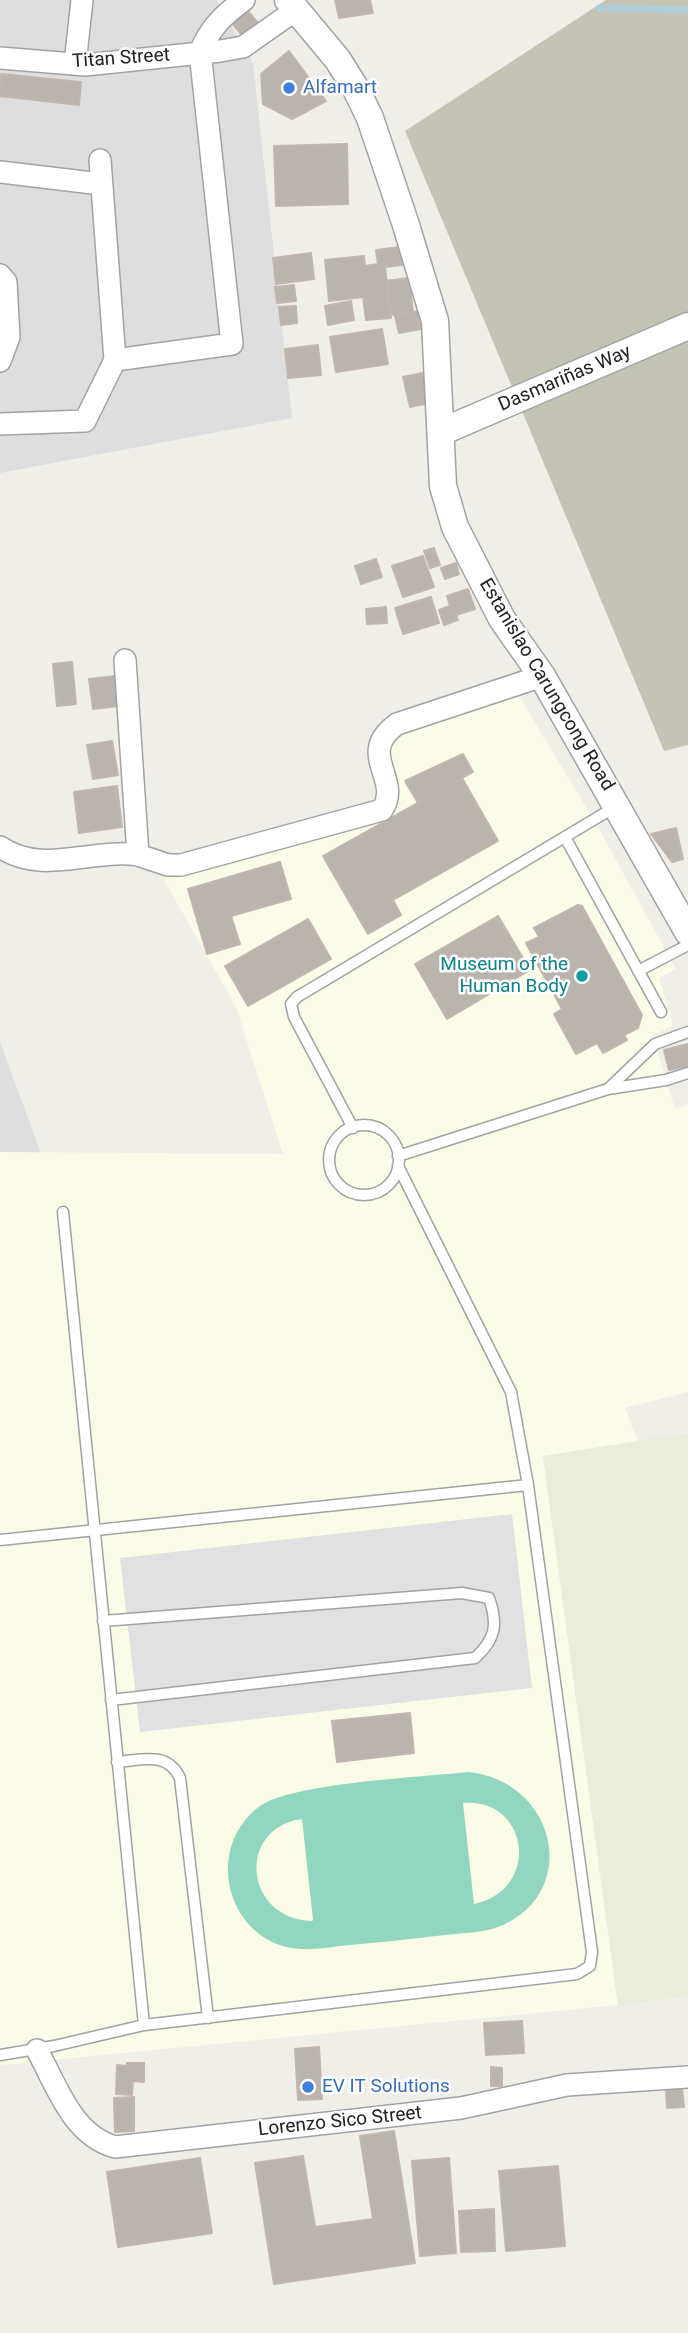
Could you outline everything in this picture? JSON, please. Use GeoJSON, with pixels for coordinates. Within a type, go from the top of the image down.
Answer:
{"type":"FeatureCollection","features":[{"type":"Feature","properties":{"kind":"street"},"geometry":{"type":"LineString","coordinates":[[75,64],[82,0]]}},
{"type":"Feature","properties":{"kind":"street"},"geometry":{"type":"LineString","coordinates":[[115,360],[232,344],[200,52],[208,32],[244,0]]}},
{"type":"Feature","properties":{"kind":"street","name":"Titan Street"},"geometry":{"type":"LineString","coordinates":[[0,58],[75,64],[243,47],[293,5]]}},
{"type":"Feature","properties":{"kind":"street","name":"Estanislao Carungcong Road"},"geometry":{"type":"LineString","coordinates":[[293,5],[338,60],[370,118],[435,321],[443,486],[455,527],[502,619],[542,676],[618,805],[688,932]]}},
{"type":"Feature","properties":{"kind":"street"},"geometry":{"type":"LineString","coordinates":[[0,424],[85,421],[115,360],[100,160]]}},
{"type":"Feature","properties":{"kind":"street"},"geometry":{"type":"LineString","coordinates":[[0,173],[101,184]]}},
{"type":"Feature","properties":{"kind":"street"},"geometry":{"type":"LineString","coordinates":[[0,275],[6,282],[9,337],[0,361]]}},
{"type":"Feature","properties":{"kind":"street","name":"Dasmariñas Way"},"geometry":{"type":"LineString","coordinates":[[441,432],[688,326]]}},
{"type":"Feature","properties":{"kind":"street"},"geometry":{"type":"LineString","coordinates":[[125,660],[138,855]]}},
{"type":"Feature","properties":{"kind":"street"},"geometry":{"type":"LineString","coordinates":[[0,847],[16,858],[48,862],[120,852],[181,865],[382,810],[388,793],[377,752],[386,733],[397,724],[542,676]]}},
{"type":"Feature","properties":{"kind":"street","name":"Lorenzo Sico Street"},"geometry":{"type":"LineString","coordinates":[[37,2050],[79,2125],[99,2143],[115,2147],[461,2108],[567,2085],[688,2077]]}},
{"type":"Feature","properties":{"kind":"lane"},"geometry":{"type":"LineString","coordinates":[[352,1128],[294,1017],[291,1004],[297,997],[566,839],[618,805]]}},
{"type":"Feature","properties":{"kind":"lane"},"geometry":{"type":"LineString","coordinates":[[566,839],[661,1012]]}},
{"type":"Feature","properties":{"kind":"lane"},"geometry":{"type":"LineString","coordinates":[[638,971],[688,945]]}},
{"type":"Feature","properties":{"kind":"lane"},"geometry":{"type":"LineString","coordinates":[[608,1089],[655,1044],[688,1032]]}},
{"type":"Feature","properties":{"kind":"lane"},"geometry":{"type":"LineString","coordinates":[[398,1161],[608,1089],[666,1080],[688,1073]]}},
{"type":"Feature","properties":{"kind":"lane"},"geometry":{"type":"LineString","coordinates":[[0,2054],[37,2050],[144,2025],[577,1974],[590,1966],[592,1952],[528,1485],[511,1392],[398,1161],[390,1137],[370,1126],[352,1128],[339,1135],[329,1155],[329,1166],[340,1185],[348,1192],[370,1194],[389,1185],[398,1161]]}},
{"type":"Feature","properties":{"kind":"lane"},"geometry":{"type":"LineString","coordinates":[[63,1212],[144,2025]]}},
{"type":"Feature","properties":{"kind":"lane"},"geometry":{"type":"LineString","coordinates":[[0,1540],[528,1485]]}},
{"type":"Feature","properties":{"kind":"lane"},"geometry":{"type":"LineString","coordinates":[[103,1621],[462,1593],[489,1598],[496,1618],[491,1643],[475,1658],[111,1700]]}},
{"type":"Feature","properties":{"kind":"lane"},"geometry":{"type":"LineString","coordinates":[[117,1762],[158,1758],[175,1768],[180,1778],[208,2018]]}},
{"type":"Feature","properties":{"kind":"shaded area"},"geometry":{"type":"Polygon","coordinates":[[[0,0],[217,0],[253,63],[292,418],[0,473],[0,0]]]}},
{"type":"Feature","properties":{"kind":"shaded area"},"geometry":{"type":"Polygon","coordinates":[[[606,0],[688,0],[688,745],[664,751],[405,131],[606,0]]]}},
{"type":"Feature","properties":{"kind":"shaded area"},"geometry":{"type":"Polygon","coordinates":[[[517,693],[595,822],[676,969],[659,978],[673,1025],[653,1036],[675,1109],[688,1105],[688,1392],[625,1408],[639,1443],[543,1457],[618,2005],[0,2065],[0,1152],[283,1154],[236,1007],[163,878],[385,816],[395,808],[398,797],[385,747],[390,736],[517,693]]]}},
{"type":"Feature","properties":{"kind":"shaded area"},"geometry":{"type":"Polygon","coordinates":[[[0,1042],[41,1153],[0,1152],[0,1042]]]}},
{"type":"Feature","properties":{"kind":"shaded area"},"geometry":{"type":"Polygon","coordinates":[[[688,1433],[688,1996],[618,2005],[543,1456],[688,1433]]]}},
{"type":"Feature","properties":{"kind":"shaded area"},"geometry":{"type":"Polygon","coordinates":[[[512,1514],[532,1688],[140,1732],[120,1558],[512,1514]]]}},
{"type":"Feature","properties":{"kind":"green space"},"geometry":{"type":"Polygon","coordinates":[[[468,1772],[497,1779],[521,1794],[538,1814],[547,1838],[549,1863],[543,1887],[528,1908],[503,1925],[482,1931],[308,1949],[277,1944],[258,1933],[244,1918],[234,1900],[229,1880],[229,1859],[234,1840],[244,1821],[260,1806],[276,1798],[328,1786],[468,1772]],[[463,1803],[474,1904],[496,1895],[510,1881],[518,1864],[519,1846],[513,1829],[502,1814],[485,1805],[463,1803]],[[302,1819],[281,1826],[266,1838],[258,1855],[257,1873],[262,1890],[272,1905],[289,1916],[312,1921],[313,1920],[302,1819]]]}},
{"type":"Feature","properties":{"kind":"building"},"geometry":{"type":"Polygon","coordinates":[[[335,0],[370,0],[373,13],[339,18],[335,0]]]}},
{"type":"Feature","properties":{"kind":"building"},"geometry":{"type":"Polygon","coordinates":[[[248,11],[257,22],[241,34],[232,23],[248,11]]]}},
{"type":"Feature","properties":{"kind":"building","name":"Alfamart"},"geometry":{"type":"Polygon","coordinates":[[[289,51],[326,101],[292,119],[263,104],[261,74],[289,51]]]}},
{"type":"Feature","properties":{"kind":"building"},"geometry":{"type":"Polygon","coordinates":[[[1,74],[81,82],[79,105],[0,96],[1,74]]]}},
{"type":"Feature","properties":{"kind":"building"},"geometry":{"type":"Polygon","coordinates":[[[347,144],[348,204],[276,206],[274,146],[347,144]]]}},
{"type":"Feature","properties":{"kind":"building"},"geometry":{"type":"Polygon","coordinates":[[[400,247],[402,265],[385,267],[391,318],[366,320],[363,297],[329,301],[325,260],[364,256],[365,266],[378,264],[376,250],[400,247]]]}},
{"type":"Feature","properties":{"kind":"building"},"geometry":{"type":"Polygon","coordinates":[[[311,253],[314,279],[276,284],[273,258],[311,253]]]}},
{"type":"Feature","properties":{"kind":"building"},"geometry":{"type":"Polygon","coordinates":[[[409,278],[413,312],[391,315],[386,281],[409,278]]]}},
{"type":"Feature","properties":{"kind":"building"},"geometry":{"type":"Polygon","coordinates":[[[294,285],[296,301],[277,303],[275,287],[294,285]]]}},
{"type":"Feature","properties":{"kind":"building"},"geometry":{"type":"Polygon","coordinates":[[[351,301],[354,320],[328,325],[325,306],[351,301]]]}},
{"type":"Feature","properties":{"kind":"building"},"geometry":{"type":"Polygon","coordinates":[[[296,306],[297,323],[281,325],[279,307],[296,306]]]}},
{"type":"Feature","properties":{"kind":"building"},"geometry":{"type":"Polygon","coordinates":[[[418,311],[421,329],[399,333],[395,316],[418,311]]]}},
{"type":"Feature","properties":{"kind":"building"},"geometry":{"type":"Polygon","coordinates":[[[382,329],[388,364],[336,372],[330,337],[382,329]]]}},
{"type":"Feature","properties":{"kind":"building"},"geometry":{"type":"Polygon","coordinates":[[[318,345],[321,375],[288,378],[285,349],[318,345]]]}},
{"type":"Feature","properties":{"kind":"building"},"geometry":{"type":"Polygon","coordinates":[[[423,373],[429,403],[410,407],[403,377],[423,373]]]}},
{"type":"Feature","properties":{"kind":"building"},"geometry":{"type":"Polygon","coordinates":[[[434,548],[440,565],[430,568],[424,551],[434,548]]]}},
{"type":"Feature","properties":{"kind":"building"},"geometry":{"type":"Polygon","coordinates":[[[423,556],[434,587],[403,597],[392,566],[423,556]]]}},
{"type":"Feature","properties":{"kind":"building"},"geometry":{"type":"Polygon","coordinates":[[[376,559],[382,577],[361,584],[355,566],[376,559]]]}},
{"type":"Feature","properties":{"kind":"building"},"geometry":{"type":"Polygon","coordinates":[[[456,563],[459,574],[445,579],[441,568],[456,563]]]}},
{"type":"Feature","properties":{"kind":"building"},"geometry":{"type":"Polygon","coordinates":[[[468,589],[475,609],[456,615],[458,620],[444,625],[439,610],[450,606],[447,596],[468,589]]]}},
{"type":"Feature","properties":{"kind":"building"},"geometry":{"type":"Polygon","coordinates":[[[431,597],[439,623],[403,634],[395,608],[431,597]]]}},
{"type":"Feature","properties":{"kind":"building"},"geometry":{"type":"Polygon","coordinates":[[[386,607],[387,623],[367,624],[366,609],[386,607]]]}},
{"type":"Feature","properties":{"kind":"building"},"geometry":{"type":"Polygon","coordinates":[[[72,662],[76,704],[57,706],[53,664],[72,662]]]}},
{"type":"Feature","properties":{"kind":"building"},"geometry":{"type":"Polygon","coordinates":[[[116,676],[119,706],[93,709],[89,679],[116,676]]]}},
{"type":"Feature","properties":{"kind":"building"},"geometry":{"type":"Polygon","coordinates":[[[112,741],[118,775],[93,779],[87,745],[112,741]]]}},
{"type":"Feature","properties":{"kind":"building"},"geometry":{"type":"Polygon","coordinates":[[[463,754],[473,772],[418,803],[405,781],[463,754]]]}},
{"type":"Feature","properties":{"kind":"building"},"geometry":{"type":"Polygon","coordinates":[[[462,778],[498,841],[393,900],[401,915],[368,934],[323,856],[462,778]]]}},
{"type":"Feature","properties":{"kind":"building"},"geometry":{"type":"Polygon","coordinates":[[[117,786],[122,827],[79,833],[74,792],[117,786]]]}},
{"type":"Feature","properties":{"kind":"building"},"geometry":{"type":"Polygon","coordinates":[[[676,828],[683,859],[672,862],[651,834],[676,828]]]}},
{"type":"Feature","properties":{"kind":"building"},"geometry":{"type":"Polygon","coordinates":[[[280,862],[291,899],[231,916],[240,944],[207,954],[188,889],[280,862]]]}},
{"type":"Feature","properties":{"kind":"building","name":"Museum of the Human Body"},"geometry":{"type":"Polygon","coordinates":[[[578,905],[582,906],[642,1015],[638,1028],[624,1035],[627,1040],[603,1053],[597,1043],[576,1054],[554,1014],[562,1009],[526,943],[539,937],[534,928],[578,905]]]}},
{"type":"Feature","properties":{"kind":"building"},"geometry":{"type":"Polygon","coordinates":[[[498,916],[530,970],[447,1019],[415,964],[498,916]]]}},
{"type":"Feature","properties":{"kind":"building"},"geometry":{"type":"Polygon","coordinates":[[[308,919],[331,959],[248,1006],[225,966],[308,919]]]}},
{"type":"Feature","properties":{"kind":"building"},"geometry":{"type":"Polygon","coordinates":[[[688,1044],[688,1066],[669,1070],[664,1050],[688,1044]]]}},
{"type":"Feature","properties":{"kind":"building"},"geometry":{"type":"Polygon","coordinates":[[[410,1713],[414,1753],[337,1762],[332,1721],[410,1713]]]}},
{"type":"Feature","properties":{"kind":"building"},"geometry":{"type":"Polygon","coordinates":[[[522,2021],[524,2053],[486,2055],[484,2023],[522,2021]]]}},
{"type":"Feature","properties":{"kind":"building"},"geometry":{"type":"Polygon","coordinates":[[[319,2047],[322,2099],[298,2100],[295,2049],[319,2047]]]}},
{"type":"Feature","properties":{"kind":"building"},"geometry":{"type":"Polygon","coordinates":[[[127,2063],[144,2063],[144,2082],[133,2081],[132,2095],[116,2094],[117,2065],[127,2066],[127,2063]]]}},
{"type":"Feature","properties":{"kind":"building"},"geometry":{"type":"Polygon","coordinates":[[[491,2067],[502,2068],[502,2086],[491,2086],[491,2067]]]}},
{"type":"Feature","properties":{"kind":"building"},"geometry":{"type":"Polygon","coordinates":[[[682,2088],[684,2107],[667,2108],[666,2089],[682,2088]]]}},
{"type":"Feature","properties":{"kind":"building"},"geometry":{"type":"Polygon","coordinates":[[[134,2097],[134,2131],[115,2132],[114,2098],[134,2097]]]}},
{"type":"Feature","properties":{"kind":"building"},"geometry":{"type":"Polygon","coordinates":[[[394,2131],[415,2263],[274,2284],[255,2163],[303,2156],[315,2227],[373,2219],[360,2136],[394,2131]]]}},
{"type":"Feature","properties":{"kind":"building"},"geometry":{"type":"Polygon","coordinates":[[[200,2158],[212,2233],[118,2247],[107,2172],[200,2158]]]}},
{"type":"Feature","properties":{"kind":"building"},"geometry":{"type":"Polygon","coordinates":[[[449,2158],[456,2253],[420,2256],[412,2161],[449,2158]]]}},
{"type":"Feature","properties":{"kind":"building"},"geometry":{"type":"Polygon","coordinates":[[[558,2166],[565,2246],[506,2251],[499,2171],[558,2166]]]}},
{"type":"Feature","properties":{"kind":"building"},"geometry":{"type":"Polygon","coordinates":[[[494,2209],[495,2251],[461,2252],[459,2211],[494,2209]]]}},
{"type":"Feature","properties":{"kind":"waterway"},"geometry":{"type":"LineString","coordinates":[[599,8],[688,10]]}},
{"type":"Feature","properties":{"kind":"place","name":"Alfamart"},"geometry":{"type":"Point","coordinates":[289,88]}},
{"type":"Feature","properties":{"kind":"place","name":"Museum of the Human Body"},"geometry":{"type":"Point","coordinates":[582,976]}},
{"type":"Feature","properties":{"kind":"place","name":"EV IT Solutions"},"geometry":{"type":"Point","coordinates":[308,2087]}}]}
